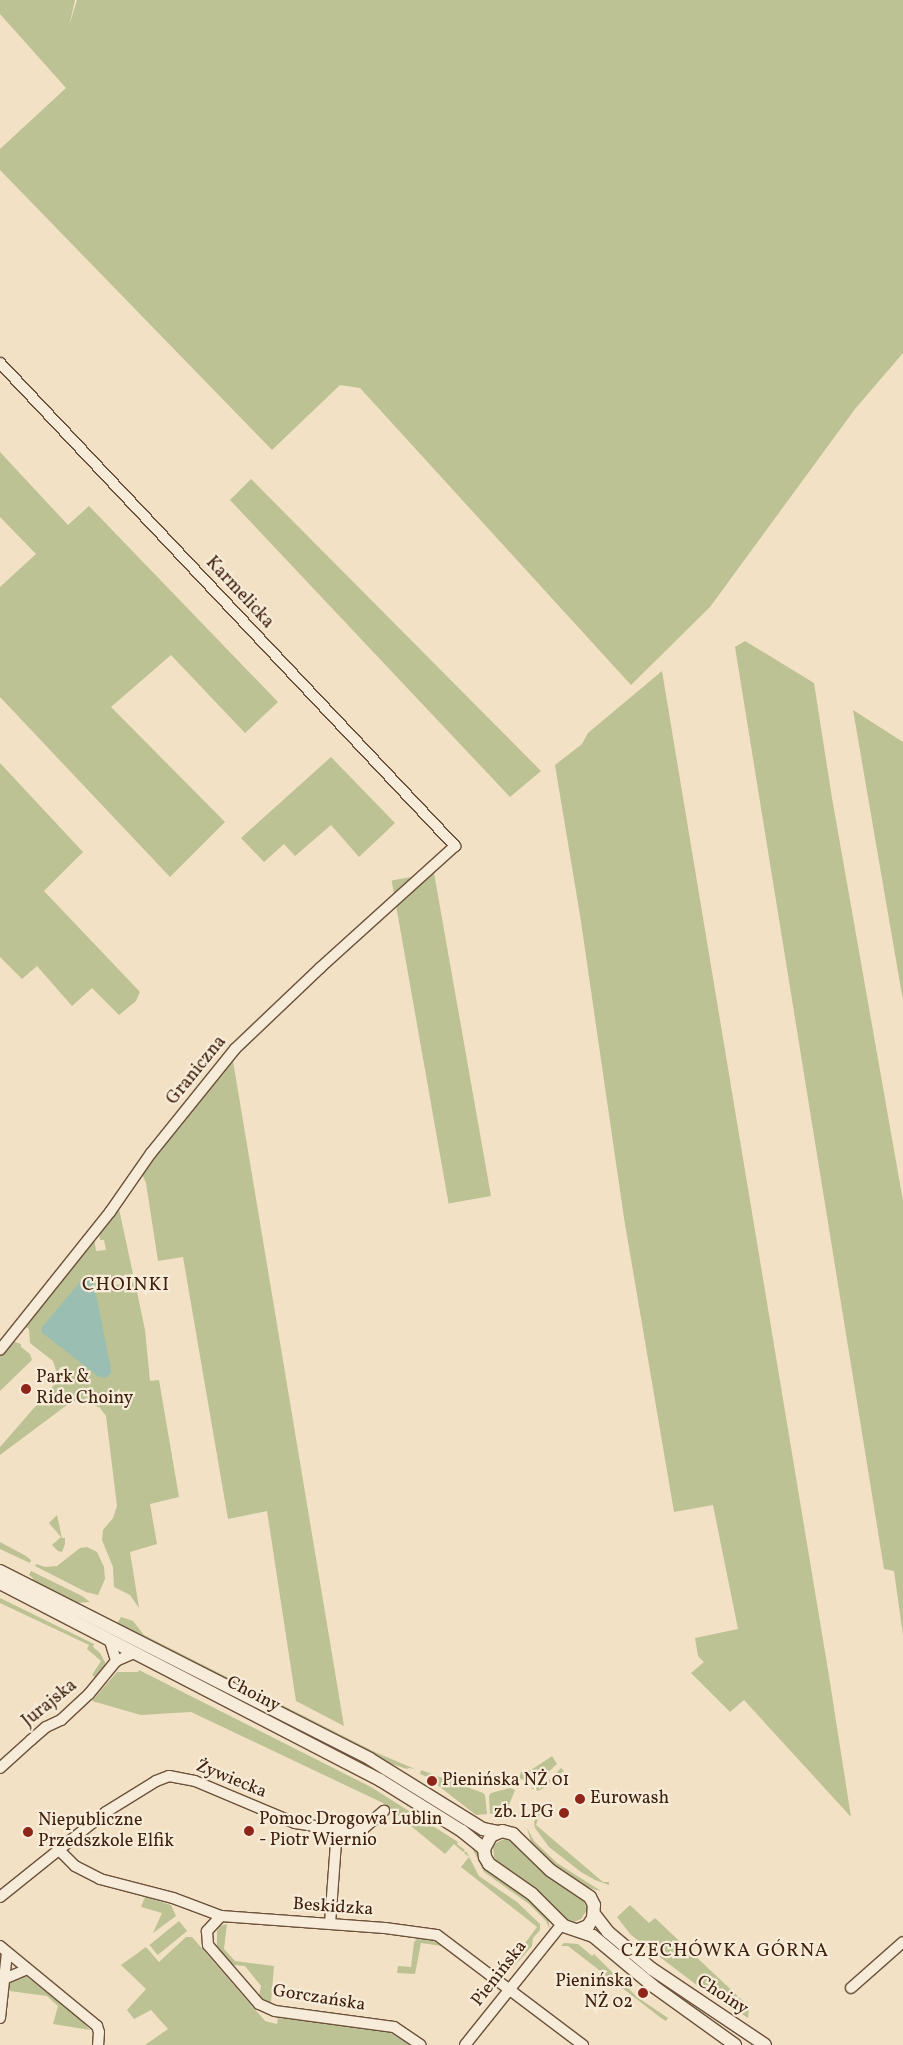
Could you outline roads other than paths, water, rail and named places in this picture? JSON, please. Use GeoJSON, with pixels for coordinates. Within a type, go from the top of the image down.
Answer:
{"type":"FeatureCollection","features":[{"type":"Feature","properties":{"kind":"street","name":"Karmelicka"},"geometry":{"type":"LineString","coordinates":[[0,363],[455,846]]}},
{"type":"Feature","properties":{"kind":"street","name":"Graniczna"},"geometry":{"type":"LineString","coordinates":[[0,1350],[110,1212],[151,1153],[239,1044],[455,846]]}},
{"type":"Feature","properties":{"kind":"street","name":"Choiny"},"geometry":{"type":"LineString","coordinates":[[0,1571],[377,1763],[484,1829],[512,1834],[550,1870],[587,1895],[594,1906],[594,1914],[608,1932],[652,1969],[765,2045]]}},
{"type":"Feature","properties":{"kind":"street","name":"Choiny"},"geometry":{"type":"LineString","coordinates":[[0,1583],[392,1786],[462,1831],[484,1849],[485,1857],[490,1864],[532,1894],[567,1928],[593,1936],[645,1980],[735,2045]]}},
{"type":"Feature","properties":{"kind":"street"},"geometry":{"type":"LineString","coordinates":[[110,1641],[116,1662]]}},
{"type":"Feature","properties":{"kind":"street","name":"Jurajska"},"geometry":{"type":"LineString","coordinates":[[0,1768],[46,1727],[61,1720],[89,1694],[116,1662],[134,1654]]}},
{"type":"Feature","properties":{"kind":"street","name":"Żywiecka"},"geometry":{"type":"LineString","coordinates":[[0,1897],[114,1807],[169,1776],[195,1782],[295,1823],[355,1832],[363,1829],[384,1811]]}},
{"type":"Feature","properties":{"kind":"street"},"geometry":{"type":"LineString","coordinates":[[330,1924],[337,1829]]}},
{"type":"Feature","properties":{"kind":"street"},"geometry":{"type":"LineString","coordinates":[[484,1849],[488,1838],[499,1832]]}},
{"type":"Feature","properties":{"kind":"street","name":"Beskidzka"},"geometry":{"type":"LineString","coordinates":[[58,1850],[75,1866],[100,1879],[173,1898],[221,1916],[385,1928],[437,1935],[583,2045]]}},
{"type":"Feature","properties":{"kind":"street"},"geometry":{"type":"LineString","coordinates":[[578,1930],[590,1924],[594,1914]]}},
{"type":"Feature","properties":{"kind":"street","name":"Gorczańska"},"geometry":{"type":"LineString","coordinates":[[221,1916],[207,1931],[208,1945],[259,2004],[275,2011],[394,2027],[421,2045]]}},
{"type":"Feature","properties":{"kind":"street","name":"Pienińska"},"geometry":{"type":"LineString","coordinates":[[465,2045],[508,1988],[562,1924]]}},
{"type":"Feature","properties":{"kind":"street"},"geometry":{"type":"LineString","coordinates":[[851,1988],[903,1942]]}},
{"type":"Feature","properties":{"kind":"street"},"geometry":{"type":"LineString","coordinates":[[4,1949],[97,2026],[99,2032],[98,2045]]}},
{"type":"Feature","properties":{"kind":"street"},"geometry":{"type":"LineString","coordinates":[[0,2018],[4,1979],[4,1949]]}},
{"type":"Feature","properties":{"kind":"street"},"geometry":{"type":"LineString","coordinates":[[4,1979],[27,1969]]}},
{"type":"Feature","properties":{"kind":"water"},"geometry":{"type":"Polygon","coordinates":[[[86,1275],[91,1276],[93,1279],[111,1369],[111,1373],[106,1378],[99,1377],[41,1332],[42,1327],[86,1275]]]}},
{"type":"Feature","properties":{"kind":"place","name":"Park & Ride Choiny"},"geometry":{"type":"Point","coordinates":[26,1389]}},
{"type":"Feature","properties":{"kind":"place","name":"Pienińska NŻ 01"},"geometry":{"type":"Point","coordinates":[432,1781]}},
{"type":"Feature","properties":{"kind":"place","name":"Eurowash"},"geometry":{"type":"Point","coordinates":[580,1799]}},
{"type":"Feature","properties":{"kind":"place","name":"zb. LPG"},"geometry":{"type":"Point","coordinates":[564,1813]}},
{"type":"Feature","properties":{"kind":"place","name":"Pomoc Drogowa Lublin - Piotr Wiernio"},"geometry":{"type":"Point","coordinates":[249,1831]}},
{"type":"Feature","properties":{"kind":"place","name":"Niepubliczne Przedszkole Elfik"},"geometry":{"type":"Point","coordinates":[28,1832]}},
{"type":"Feature","properties":{"kind":"place","name":"Pienińska NŻ 02"},"geometry":{"type":"Point","coordinates":[643,1993]}},
{"type":"Feature","properties":{"kind":"district","name":"CHOINKI"},"geometry":{"type":"Point","coordinates":[126,1286]}},
{"type":"Feature","properties":{"kind":"district","name":"CZECHÓWKA GÓRNA"},"geometry":{"type":"Point","coordinates":[725,1952]}}]}
